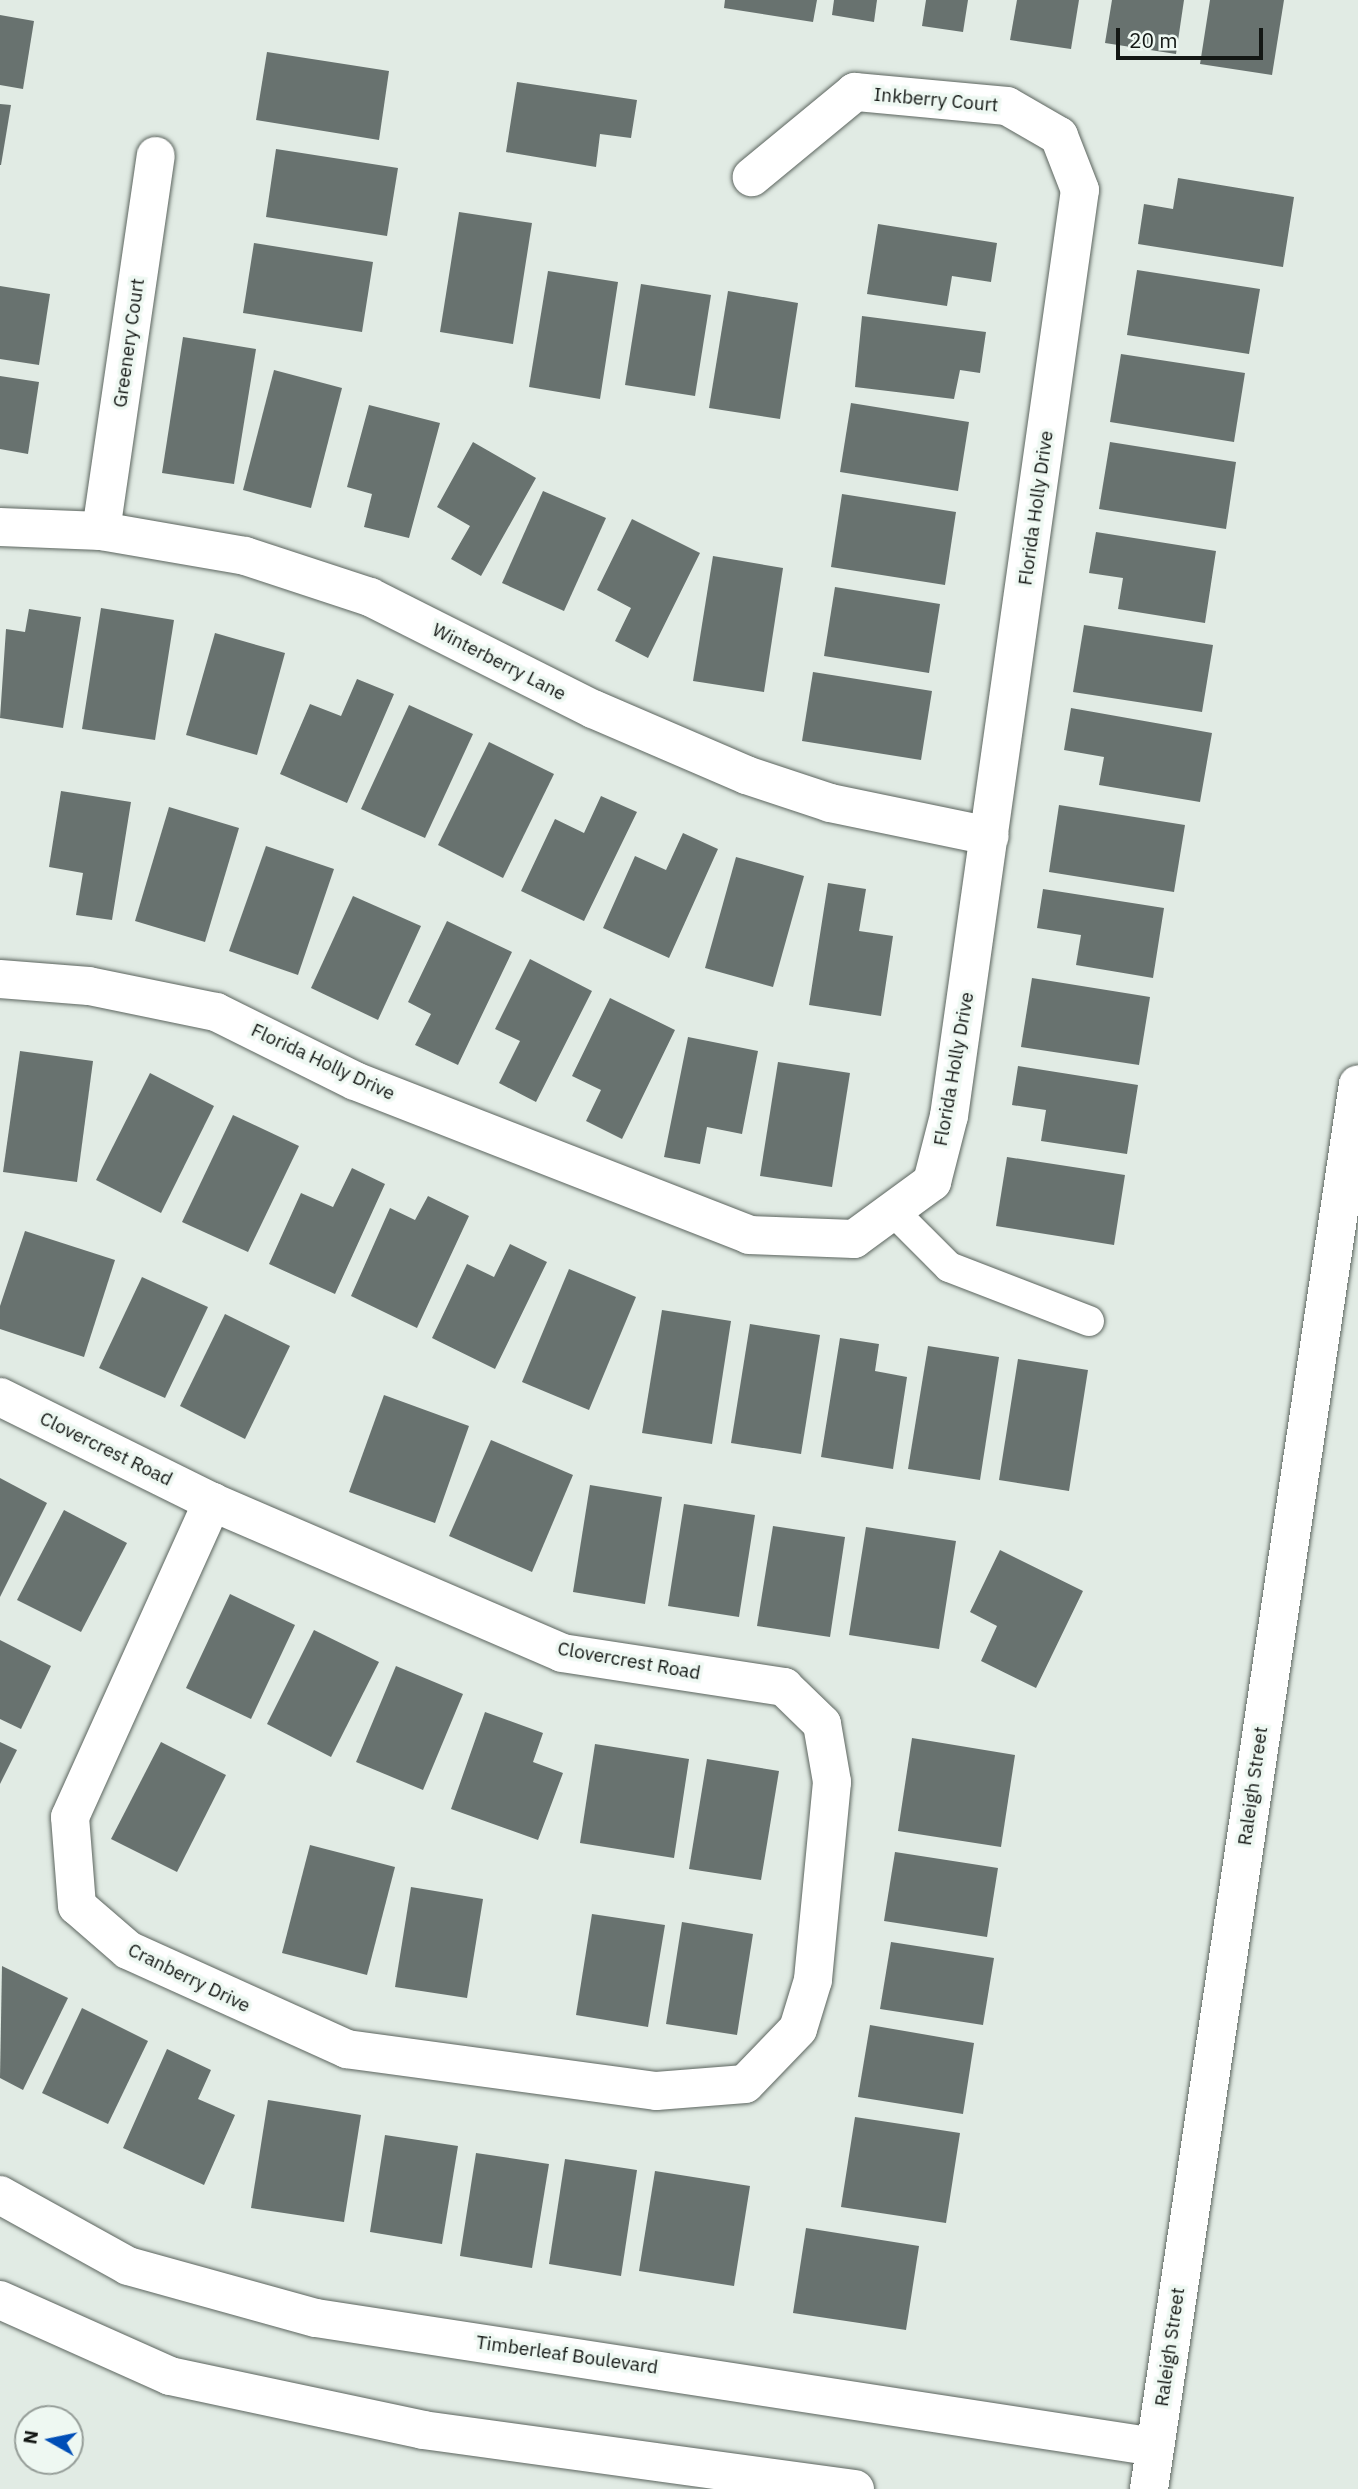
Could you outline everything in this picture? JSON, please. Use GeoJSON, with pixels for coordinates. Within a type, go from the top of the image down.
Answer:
{"type":"FeatureCollection","features":[{"type":"Feature","properties":{"kind":"street","name":"Inkberry Court"},"geometry":{"type":"LineString","coordinates":[[752,177],[855,92],[1007,106],[1059,136]]}},
{"type":"Feature","properties":{"kind":"street","name":"Florida Holly Drive"},"geometry":{"type":"LineString","coordinates":[[0,979],[89,986],[216,1012],[355,1081],[749,1235],[855,1239],[932,1182],[950,1116],[1080,190],[1059,136]]}},
{"type":"Feature","properties":{"kind":"street","name":"Greenery Court"},"geometry":{"type":"LineString","coordinates":[[101,531],[156,156]]}},
{"type":"Feature","properties":{"kind":"street","name":"Winterberry Lane"},"geometry":{"type":"LineString","coordinates":[[0,527],[101,531],[245,555],[370,597],[593,709],[746,775],[830,803],[990,836]]}},
{"type":"Feature","properties":{"kind":"street","name":"Raleigh Street"},"geometry":{"type":"LineString","coordinates":[[1149,2489],[1358,1084]]}},
{"type":"Feature","properties":{"kind":"street","name":"Clovercrest Road"},"geometry":{"type":"LineString","coordinates":[[0,1396],[212,1502],[562,1653],[784,1686],[822,1724],[832,1782],[813,1980],[798,2029],[745,2084],[656,2091]]}},
{"type":"Feature","properties":{"kind":"street","name":"Cranberry Drive"},"geometry":{"type":"LineString","coordinates":[[212,1502],[70,1817],[76,1906],[128,1950],[347,2049],[656,2091]]}},
{"type":"Feature","properties":{"kind":"street","name":"Timberleaf Boulevard"},"geometry":{"type":"LineString","coordinates":[[0,2195],[128,2266],[316,2318],[1155,2447]]}},
{"type":"Feature","properties":{"kind":"street"},"geometry":{"type":"LineString","coordinates":[[0,2300],[170,2376],[423,2431],[855,2489]]}},
{"type":"Feature","properties":{"kind":"lane"},"geometry":{"type":"LineString","coordinates":[[893,1211],[949,1268],[1089,1321]]}},
{"type":"Feature","properties":{"kind":"building"},"geometry":{"type":"Polygon","coordinates":[[[725,0],[817,0],[813,22],[724,8],[725,0]]]}},
{"type":"Feature","properties":{"kind":"building"},"geometry":{"type":"Polygon","coordinates":[[[834,0],[877,0],[874,22],[832,15],[834,0]]]}},
{"type":"Feature","properties":{"kind":"building"},"geometry":{"type":"Polygon","coordinates":[[[926,0],[968,0],[963,32],[922,26],[926,0]]]}},
{"type":"Feature","properties":{"kind":"building"},"geometry":{"type":"Polygon","coordinates":[[[1017,0],[1079,0],[1071,49],[1010,40],[1017,0]]]}},
{"type":"Feature","properties":{"kind":"building"},"geometry":{"type":"Polygon","coordinates":[[[1112,0],[1184,0],[1176,54],[1105,43],[1112,0]]]}},
{"type":"Feature","properties":{"kind":"building"},"geometry":{"type":"Polygon","coordinates":[[[1210,0],[1284,0],[1272,75],[1200,64],[1210,0]]]}},
{"type":"Feature","properties":{"kind":"building"},"geometry":{"type":"Polygon","coordinates":[[[0,15],[34,21],[23,89],[0,85],[0,15]]]}},
{"type":"Feature","properties":{"kind":"building"},"geometry":{"type":"Polygon","coordinates":[[[267,52],[389,71],[379,140],[256,120],[267,52]]]}},
{"type":"Feature","properties":{"kind":"building"},"geometry":{"type":"Polygon","coordinates":[[[517,82],[637,100],[631,138],[600,134],[596,167],[506,152],[517,82]]]}},
{"type":"Feature","properties":{"kind":"building"},"geometry":{"type":"Polygon","coordinates":[[[0,104],[11,105],[1,165],[0,165],[0,104]]]}},
{"type":"Feature","properties":{"kind":"building"},"geometry":{"type":"Polygon","coordinates":[[[276,149],[398,168],[387,236],[266,217],[276,149]]]}},
{"type":"Feature","properties":{"kind":"building"},"geometry":{"type":"Polygon","coordinates":[[[1178,178],[1294,197],[1283,267],[1138,244],[1144,204],[1173,209],[1178,178]]]}},
{"type":"Feature","properties":{"kind":"building"},"geometry":{"type":"Polygon","coordinates":[[[459,212],[532,223],[513,344],[440,332],[459,212]]]}},
{"type":"Feature","properties":{"kind":"building"},"geometry":{"type":"Polygon","coordinates":[[[878,224],[997,243],[991,282],[952,276],[947,306],[867,294],[878,224]]]}},
{"type":"Feature","properties":{"kind":"building"},"geometry":{"type":"Polygon","coordinates":[[[254,243],[373,262],[362,332],[243,313],[254,243]]]}},
{"type":"Feature","properties":{"kind":"building"},"geometry":{"type":"Polygon","coordinates":[[[1137,270],[1260,289],[1249,354],[1127,335],[1137,270]]]}},
{"type":"Feature","properties":{"kind":"building"},"geometry":{"type":"Polygon","coordinates":[[[548,271],[618,282],[600,399],[529,387],[548,271]]]}},
{"type":"Feature","properties":{"kind":"building"},"geometry":{"type":"Polygon","coordinates":[[[641,284],[711,295],[695,396],[625,385],[641,284]]]}},
{"type":"Feature","properties":{"kind":"building"},"geometry":{"type":"Polygon","coordinates":[[[0,286],[50,294],[39,365],[0,359],[0,286]]]}},
{"type":"Feature","properties":{"kind":"building"},"geometry":{"type":"Polygon","coordinates":[[[728,291],[798,303],[780,419],[709,408],[728,291]]]}},
{"type":"Feature","properties":{"kind":"building"},"geometry":{"type":"Polygon","coordinates":[[[862,316],[986,332],[980,373],[960,370],[954,399],[855,387],[862,316]]]}},
{"type":"Feature","properties":{"kind":"building"},"geometry":{"type":"Polygon","coordinates":[[[183,337],[256,349],[234,484],[162,473],[183,337]]]}},
{"type":"Feature","properties":{"kind":"building"},"geometry":{"type":"Polygon","coordinates":[[[1121,354],[1245,373],[1234,442],[1110,422],[1121,354]]]}},
{"type":"Feature","properties":{"kind":"building"},"geometry":{"type":"Polygon","coordinates":[[[274,370],[342,388],[311,508],[243,490],[274,370]]]}},
{"type":"Feature","properties":{"kind":"building"},"geometry":{"type":"Polygon","coordinates":[[[0,376],[39,382],[28,454],[0,449],[0,376]]]}},
{"type":"Feature","properties":{"kind":"building"},"geometry":{"type":"Polygon","coordinates":[[[851,403],[969,422],[958,491],[840,472],[851,403]]]}},
{"type":"Feature","properties":{"kind":"building"},"geometry":{"type":"Polygon","coordinates":[[[369,405],[440,423],[409,538],[364,527],[372,494],[347,487],[369,405]]]}},
{"type":"Feature","properties":{"kind":"building"},"geometry":{"type":"Polygon","coordinates":[[[473,442],[536,478],[481,576],[451,559],[470,526],[437,507],[473,442]]]}},
{"type":"Feature","properties":{"kind":"building"},"geometry":{"type":"Polygon","coordinates":[[[1110,442],[1236,462],[1226,529],[1099,509],[1110,442]]]}},
{"type":"Feature","properties":{"kind":"building"},"geometry":{"type":"Polygon","coordinates":[[[543,491],[606,518],[564,611],[502,583],[543,491]]]}},
{"type":"Feature","properties":{"kind":"building"},"geometry":{"type":"Polygon","coordinates":[[[842,494],[956,512],[945,585],[831,567],[842,494]]]}},
{"type":"Feature","properties":{"kind":"building"},"geometry":{"type":"Polygon","coordinates":[[[632,519],[700,553],[648,658],[615,641],[631,608],[597,590],[632,519]]]}},
{"type":"Feature","properties":{"kind":"building"},"geometry":{"type":"Polygon","coordinates":[[[1096,532],[1216,551],[1205,623],[1118,609],[1123,578],[1089,573],[1096,532]]]}},
{"type":"Feature","properties":{"kind":"building"},"geometry":{"type":"Polygon","coordinates":[[[713,556],[783,568],[764,692],[693,681],[713,556]]]}},
{"type":"Feature","properties":{"kind":"building"},"geometry":{"type":"Polygon","coordinates":[[[835,587],[940,604],[929,673],[824,656],[835,587]]]}},
{"type":"Feature","properties":{"kind":"building"},"geometry":{"type":"Polygon","coordinates":[[[101,608],[174,620],[155,740],[82,729],[101,608]]]}},
{"type":"Feature","properties":{"kind":"building"},"geometry":{"type":"Polygon","coordinates":[[[29,609],[81,617],[63,728],[0,718],[6,629],[25,632],[29,609]]]}},
{"type":"Feature","properties":{"kind":"building"},"geometry":{"type":"Polygon","coordinates":[[[1084,625],[1213,645],[1202,712],[1073,692],[1084,625]]]}},
{"type":"Feature","properties":{"kind":"building"},"geometry":{"type":"Polygon","coordinates":[[[215,633],[285,653],[257,755],[186,735],[215,633]]]}},
{"type":"Feature","properties":{"kind":"building"},"geometry":{"type":"Polygon","coordinates":[[[813,672],[932,691],[921,760],[802,741],[813,672]]]}},
{"type":"Feature","properties":{"kind":"building"},"geometry":{"type":"Polygon","coordinates":[[[357,679],[394,694],[347,803],[280,774],[310,704],[341,716],[357,679]]]}},
{"type":"Feature","properties":{"kind":"building"},"geometry":{"type":"Polygon","coordinates":[[[409,705],[473,734],[425,838],[361,809],[409,705]]]}},
{"type":"Feature","properties":{"kind":"building"},"geometry":{"type":"Polygon","coordinates":[[[1071,708],[1212,733],[1200,802],[1099,785],[1104,757],[1064,750],[1071,708]]]}},
{"type":"Feature","properties":{"kind":"building"},"geometry":{"type":"Polygon","coordinates":[[[489,742],[554,774],[503,878],[438,845],[489,742]]]}},
{"type":"Feature","properties":{"kind":"building"},"geometry":{"type":"Polygon","coordinates":[[[61,791],[131,802],[112,920],[76,915],[83,873],[49,867],[61,791]]]}},
{"type":"Feature","properties":{"kind":"building"},"geometry":{"type":"Polygon","coordinates":[[[601,796],[637,812],[584,921],[521,891],[555,819],[584,833],[601,796]]]}},
{"type":"Feature","properties":{"kind":"building"},"geometry":{"type":"Polygon","coordinates":[[[1059,805],[1185,825],[1174,892],[1049,872],[1059,805]]]}},
{"type":"Feature","properties":{"kind":"building"},"geometry":{"type":"Polygon","coordinates":[[[169,807],[239,828],[205,942],[135,921],[169,807]]]}},
{"type":"Feature","properties":{"kind":"building"},"geometry":{"type":"Polygon","coordinates":[[[683,833],[718,849],[669,958],[603,928],[635,856],[666,870],[683,833]]]}},
{"type":"Feature","properties":{"kind":"building"},"geometry":{"type":"Polygon","coordinates":[[[266,846],[334,869],[298,975],[229,951],[266,846]]]}},
{"type":"Feature","properties":{"kind":"building"},"geometry":{"type":"Polygon","coordinates":[[[736,857],[804,876],[773,987],[705,968],[736,857]]]}},
{"type":"Feature","properties":{"kind":"building"},"geometry":{"type":"Polygon","coordinates":[[[828,883],[866,889],[859,931],[893,936],[881,1016],[809,1005],[828,883]]]}},
{"type":"Feature","properties":{"kind":"building"},"geometry":{"type":"Polygon","coordinates":[[[1043,889],[1164,908],[1153,978],[1076,965],[1081,935],[1037,928],[1043,889]]]}},
{"type":"Feature","properties":{"kind":"building"},"geometry":{"type":"Polygon","coordinates":[[[353,896],[421,926],[378,1020],[311,988],[353,896]]]}},
{"type":"Feature","properties":{"kind":"building"},"geometry":{"type":"Polygon","coordinates":[[[447,921],[512,952],[458,1065],[415,1045],[431,1014],[408,1002],[447,921]]]}},
{"type":"Feature","properties":{"kind":"building"},"geometry":{"type":"Polygon","coordinates":[[[530,959],[592,991],[536,1102],[499,1083],[520,1041],[495,1029],[530,959]]]}},
{"type":"Feature","properties":{"kind":"building"},"geometry":{"type":"Polygon","coordinates":[[[1032,978],[1150,997],[1139,1065],[1021,1047],[1032,978]]]}},
{"type":"Feature","properties":{"kind":"building"},"geometry":{"type":"Polygon","coordinates":[[[610,998],[675,1030],[622,1139],[586,1121],[601,1090],[572,1076],[610,998]]]}},
{"type":"Feature","properties":{"kind":"building"},"geometry":{"type":"Polygon","coordinates":[[[688,1037],[758,1051],[742,1134],[707,1127],[700,1164],[664,1157],[688,1037]]]}},
{"type":"Feature","properties":{"kind":"building"},"geometry":{"type":"Polygon","coordinates":[[[20,1051],[93,1061],[77,1182],[3,1172],[20,1051]]]}},
{"type":"Feature","properties":{"kind":"building"},"geometry":{"type":"Polygon","coordinates":[[[778,1062],[850,1073],[832,1187],[760,1176],[778,1062]]]}},
{"type":"Feature","properties":{"kind":"building"},"geometry":{"type":"Polygon","coordinates":[[[1018,1066],[1138,1085],[1127,1154],[1041,1141],[1046,1110],[1012,1105],[1018,1066]]]}},
{"type":"Feature","properties":{"kind":"building"},"geometry":{"type":"Polygon","coordinates":[[[150,1073],[214,1106],[161,1213],[96,1180],[150,1073]]]}},
{"type":"Feature","properties":{"kind":"building"},"geometry":{"type":"Polygon","coordinates":[[[233,1115],[299,1146],[248,1252],[182,1222],[233,1115]]]}},
{"type":"Feature","properties":{"kind":"building"},"geometry":{"type":"Polygon","coordinates":[[[1007,1157],[1125,1175],[1114,1245],[996,1226],[1007,1157]]]}},
{"type":"Feature","properties":{"kind":"building"},"geometry":{"type":"Polygon","coordinates":[[[352,1168],[385,1184],[335,1294],[269,1264],[301,1193],[333,1207],[352,1168]]]}},
{"type":"Feature","properties":{"kind":"building"},"geometry":{"type":"Polygon","coordinates":[[[428,1196],[469,1216],[417,1328],[351,1296],[390,1208],[415,1220],[428,1196]]]}},
{"type":"Feature","properties":{"kind":"building"},"geometry":{"type":"Polygon","coordinates":[[[25,1231],[115,1260],[84,1357],[0,1329],[0,1306],[25,1231]]]}},
{"type":"Feature","properties":{"kind":"building"},"geometry":{"type":"Polygon","coordinates":[[[510,1244],[547,1262],[495,1369],[432,1338],[467,1264],[494,1277],[510,1244]]]}},
{"type":"Feature","properties":{"kind":"building"},"geometry":{"type":"Polygon","coordinates":[[[569,1269],[636,1297],[589,1410],[522,1382],[569,1269]]]}},
{"type":"Feature","properties":{"kind":"building"},"geometry":{"type":"Polygon","coordinates":[[[142,1277],[208,1307],[165,1398],[99,1368],[142,1277]]]}},
{"type":"Feature","properties":{"kind":"building"},"geometry":{"type":"Polygon","coordinates":[[[662,1310],[731,1321],[712,1444],[642,1433],[662,1310]]]}},
{"type":"Feature","properties":{"kind":"building"},"geometry":{"type":"Polygon","coordinates":[[[225,1314],[290,1346],[245,1439],[180,1406],[225,1314]]]}},
{"type":"Feature","properties":{"kind":"building"},"geometry":{"type":"Polygon","coordinates":[[[750,1324],[820,1335],[801,1454],[731,1443],[750,1324]]]}},
{"type":"Feature","properties":{"kind":"building"},"geometry":{"type":"Polygon","coordinates":[[[840,1338],[879,1344],[875,1371],[907,1377],[893,1469],[821,1457],[840,1338]]]}},
{"type":"Feature","properties":{"kind":"building"},"geometry":{"type":"Polygon","coordinates":[[[928,1346],[999,1357],[980,1480],[908,1469],[928,1346]]]}},
{"type":"Feature","properties":{"kind":"building"},"geometry":{"type":"Polygon","coordinates":[[[1018,1359],[1088,1370],[1069,1491],[999,1480],[1018,1359]]]}},
{"type":"Feature","properties":{"kind":"building"},"geometry":{"type":"Polygon","coordinates":[[[384,1395],[469,1426],[435,1523],[349,1492],[384,1395]]]}},
{"type":"Feature","properties":{"kind":"building"},"geometry":{"type":"Polygon","coordinates":[[[491,1440],[573,1475],[532,1572],[449,1536],[491,1440]]]}},
{"type":"Feature","properties":{"kind":"building"},"geometry":{"type":"Polygon","coordinates":[[[0,1478],[47,1503],[0,1597],[0,1478]]]}},
{"type":"Feature","properties":{"kind":"building"},"geometry":{"type":"Polygon","coordinates":[[[590,1485],[662,1497],[645,1604],[573,1592],[590,1485]]]}},
{"type":"Feature","properties":{"kind":"building"},"geometry":{"type":"Polygon","coordinates":[[[684,1504],[755,1515],[739,1617],[668,1606],[684,1504]]]}},
{"type":"Feature","properties":{"kind":"building"},"geometry":{"type":"Polygon","coordinates":[[[64,1510],[127,1543],[81,1632],[17,1600],[64,1510]]]}},
{"type":"Feature","properties":{"kind":"building"},"geometry":{"type":"Polygon","coordinates":[[[773,1526],[845,1537],[830,1637],[757,1626],[773,1526]]]}},
{"type":"Feature","properties":{"kind":"building"},"geometry":{"type":"Polygon","coordinates":[[[866,1527],[956,1541],[939,1649],[849,1635],[866,1527]]]}},
{"type":"Feature","properties":{"kind":"building"},"geometry":{"type":"Polygon","coordinates":[[[1000,1550],[1083,1591],[1036,1688],[981,1661],[997,1626],[970,1612],[1000,1550]]]}},
{"type":"Feature","properties":{"kind":"building"},"geometry":{"type":"Polygon","coordinates":[[[230,1594],[295,1625],[251,1719],[186,1688],[230,1594]]]}},
{"type":"Feature","properties":{"kind":"building"},"geometry":{"type":"Polygon","coordinates":[[[314,1630],[379,1662],[331,1757],[267,1724],[314,1630]]]}},
{"type":"Feature","properties":{"kind":"building"},"geometry":{"type":"Polygon","coordinates":[[[0,1640],[51,1666],[21,1729],[0,1719],[0,1640]]]}},
{"type":"Feature","properties":{"kind":"building"},"geometry":{"type":"Polygon","coordinates":[[[396,1666],[463,1694],[423,1790],[356,1762],[396,1666]]]}},
{"type":"Feature","properties":{"kind":"building"},"geometry":{"type":"Polygon","coordinates":[[[485,1712],[543,1733],[533,1762],[563,1773],[538,1840],[451,1809],[485,1712]]]}},
{"type":"Feature","properties":{"kind":"building"},"geometry":{"type":"Polygon","coordinates":[[[912,1738],[1015,1755],[1001,1847],[898,1831],[912,1738]]]}},
{"type":"Feature","properties":{"kind":"building"},"geometry":{"type":"Polygon","coordinates":[[[0,1742],[17,1750],[0,1784],[0,1742]]]}},
{"type":"Feature","properties":{"kind":"building"},"geometry":{"type":"Polygon","coordinates":[[[161,1742],[226,1775],[177,1872],[111,1839],[161,1742]]]}},
{"type":"Feature","properties":{"kind":"building"},"geometry":{"type":"Polygon","coordinates":[[[595,1744],[689,1759],[674,1858],[580,1843],[595,1744]]]}},
{"type":"Feature","properties":{"kind":"building"},"geometry":{"type":"Polygon","coordinates":[[[707,1759],[779,1771],[761,1880],[689,1869],[707,1759]]]}},
{"type":"Feature","properties":{"kind":"building"},"geometry":{"type":"Polygon","coordinates":[[[310,1845],[395,1867],[367,1975],[282,1953],[310,1845]]]}},
{"type":"Feature","properties":{"kind":"building"},"geometry":{"type":"Polygon","coordinates":[[[895,1852],[998,1868],[987,1937],[884,1921],[895,1852]]]}},
{"type":"Feature","properties":{"kind":"building"},"geometry":{"type":"Polygon","coordinates":[[[411,1887],[483,1899],[467,1998],[395,1987],[411,1887]]]}},
{"type":"Feature","properties":{"kind":"building"},"geometry":{"type":"Polygon","coordinates":[[[592,1914],[665,1925],[648,2027],[576,2015],[592,1914]]]}},
{"type":"Feature","properties":{"kind":"building"},"geometry":{"type":"Polygon","coordinates":[[[682,1922],[753,1934],[737,2035],[666,2024],[682,1922]]]}},
{"type":"Feature","properties":{"kind":"building"},"geometry":{"type":"Polygon","coordinates":[[[891,1942],[994,1958],[983,2025],[880,2009],[891,1942]]]}},
{"type":"Feature","properties":{"kind":"building"},"geometry":{"type":"Polygon","coordinates":[[[2,1966],[68,1998],[23,2090],[0,2078],[2,1966]]]}},
{"type":"Feature","properties":{"kind":"building"},"geometry":{"type":"Polygon","coordinates":[[[82,2008],[148,2041],[108,2124],[42,2093],[82,2008]]]}},
{"type":"Feature","properties":{"kind":"building"},"geometry":{"type":"Polygon","coordinates":[[[870,2025],[974,2043],[963,2114],[858,2097],[870,2025]]]}},
{"type":"Feature","properties":{"kind":"building"},"geometry":{"type":"Polygon","coordinates":[[[167,2049],[211,2070],[198,2099],[235,2115],[204,2185],[123,2148],[167,2049]]]}},
{"type":"Feature","properties":{"kind":"building"},"geometry":{"type":"Polygon","coordinates":[[[268,2100],[361,2115],[344,2222],[251,2208],[268,2100]]]}},
{"type":"Feature","properties":{"kind":"building"},"geometry":{"type":"Polygon","coordinates":[[[855,2117],[960,2133],[946,2223],[841,2207],[855,2117]]]}},
{"type":"Feature","properties":{"kind":"building"},"geometry":{"type":"Polygon","coordinates":[[[385,2135],[458,2146],[442,2244],[370,2232],[385,2135]]]}},
{"type":"Feature","properties":{"kind":"building"},"geometry":{"type":"Polygon","coordinates":[[[476,2153],[549,2164],[532,2268],[460,2256],[476,2153]]]}},
{"type":"Feature","properties":{"kind":"building"},"geometry":{"type":"Polygon","coordinates":[[[565,2159],[637,2170],[621,2276],[549,2264],[565,2159]]]}},
{"type":"Feature","properties":{"kind":"building"},"geometry":{"type":"Polygon","coordinates":[[[655,2171],[750,2186],[734,2286],[639,2271],[655,2171]]]}},
{"type":"Feature","properties":{"kind":"building"},"geometry":{"type":"Polygon","coordinates":[[[806,2228],[919,2246],[906,2330],[793,2313],[806,2228]]]}}]}
